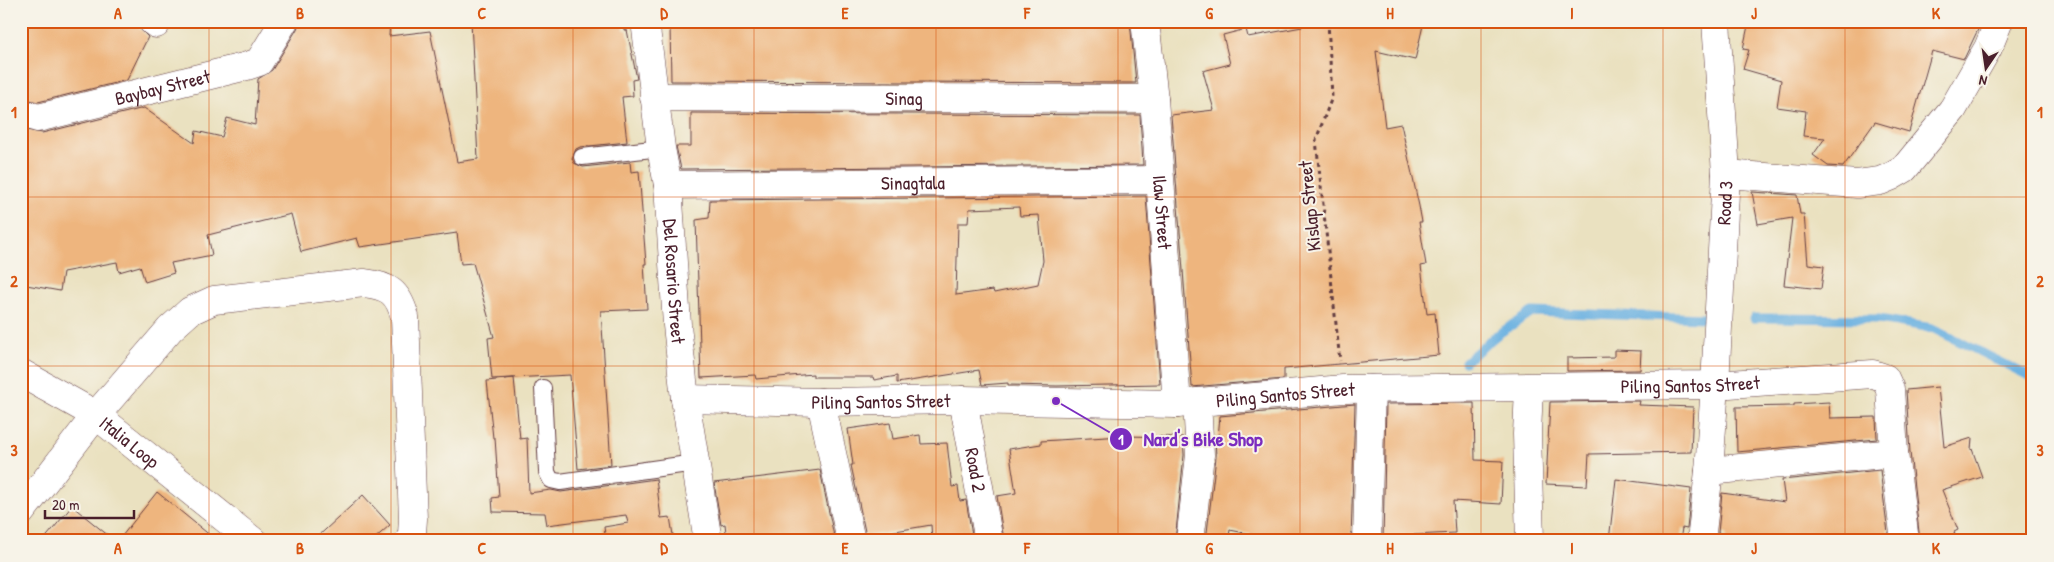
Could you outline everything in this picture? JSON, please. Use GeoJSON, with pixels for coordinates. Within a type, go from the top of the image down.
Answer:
{"type":"FeatureCollection","features":[{"type":"Feature","properties":{"kind":"street","name":"Baybay Street"},"geometry":{"type":"LineString","coordinates":[[21,113],[38,118],[259,62],[284,21]]}},
{"type":"Feature","properties":{"kind":"street","name":"Del Rosario Street"},"geometry":{"type":"LineString","coordinates":[[645,21],[661,148],[668,185],[677,325],[685,399],[708,541]]}},
{"type":"Feature","properties":{"kind":"street","name":"Ilaw Street"},"geometry":{"type":"LineString","coordinates":[[1145,21],[1154,99],[1158,180],[1187,403],[1200,454],[1190,541]]}},
{"type":"Feature","properties":{"kind":"street","name":"Road 3"},"geometry":{"type":"LineString","coordinates":[[1701,541],[1709,471],[1715,385],[1726,174],[1716,21]]}},
{"type":"Feature","properties":{"kind":"street"},"geometry":{"type":"LineString","coordinates":[[1726,174],[1857,184],[1880,181],[1892,176],[1904,169],[1953,109],[1988,48],[1999,21]]}},
{"type":"Feature","properties":{"kind":"street","name":"Sinag"},"geometry":{"type":"LineString","coordinates":[[654,97],[1154,99]]}},
{"type":"Feature","properties":{"kind":"street","name":"Sinagtala"},"geometry":{"type":"LineString","coordinates":[[668,185],[1158,180]]}},
{"type":"Feature","properties":{"kind":"street"},"geometry":{"type":"LineString","coordinates":[[21,512],[96,415],[181,318],[200,306],[224,299],[364,283],[378,285],[393,291],[401,303],[405,316],[413,519],[412,534],[409,541]]}},
{"type":"Feature","properties":{"kind":"street","name":"Italia Loop"},"geometry":{"type":"LineString","coordinates":[[21,373],[96,415],[253,541]]}},
{"type":"Feature","properties":{"kind":"street","name":"Piling Santos Street"},"geometry":{"type":"LineString","coordinates":[[685,399],[821,402],[963,400],[1187,403],[1344,389],[1715,385],[1873,374],[1884,378],[1890,389],[1894,453]]}},
{"type":"Feature","properties":{"kind":"street"},"geometry":{"type":"LineString","coordinates":[[1529,388],[1527,434],[1530,541]]}},
{"type":"Feature","properties":{"kind":"street"},"geometry":{"type":"LineString","coordinates":[[1367,541],[1371,389]]}},
{"type":"Feature","properties":{"kind":"street","name":"Road 2"},"geometry":{"type":"LineString","coordinates":[[963,400],[990,541]]}},
{"type":"Feature","properties":{"kind":"street"},"geometry":{"type":"LineString","coordinates":[[821,402],[851,541]]}},
{"type":"Feature","properties":{"kind":"street"},"geometry":{"type":"LineString","coordinates":[[1709,471],[1894,453],[1905,541]]}},
{"type":"Feature","properties":{"kind":"lane"},"geometry":{"type":"LineString","coordinates":[[582,157],[661,148]]}},
{"type":"Feature","properties":{"kind":"lane"},"geometry":{"type":"LineString","coordinates":[[543,388],[547,472],[550,480],[560,482],[695,463]]}},
{"type":"Feature","properties":{"kind":"path","name":"Kislap Street"},"geometry":{"type":"LineString","coordinates":[[1328,21],[1332,97],[1316,140],[1344,389]]}},
{"type":"Feature","properties":{"kind":"building"},"geometry":{"type":"Polygon","coordinates":[[[21,21],[127,21],[137,26],[148,37],[127,80],[38,102],[21,98],[21,21]]]}},
{"type":"Feature","properties":{"kind":"building"},"geometry":{"type":"Polygon","coordinates":[[[300,21],[390,21],[389,36],[430,31],[457,162],[478,159],[471,21],[624,21],[624,30],[627,30],[637,79],[632,80],[633,96],[622,97],[627,142],[580,147],[576,149],[572,158],[574,163],[583,167],[630,162],[631,172],[639,171],[646,264],[644,264],[647,309],[601,311],[611,465],[578,469],[570,375],[492,379],[488,338],[494,337],[473,263],[461,264],[457,233],[360,247],[357,238],[301,252],[291,214],[208,235],[212,255],[171,263],[174,273],[145,282],[140,266],[119,272],[117,262],[63,272],[60,291],[21,284],[21,129],[42,133],[144,108],[194,143],[196,131],[222,137],[227,118],[255,125],[258,79],[272,70],[300,21]]]}},
{"type":"Feature","properties":{"kind":"building"},"geometry":{"type":"Polygon","coordinates":[[[795,21],[951,21],[951,25],[1026,21],[1130,21],[1136,83],[671,81],[670,25],[795,21]]]}},
{"type":"Feature","properties":{"kind":"building"},"geometry":{"type":"Polygon","coordinates":[[[1314,21],[1424,21],[1415,60],[1376,51],[1385,127],[1401,124],[1419,206],[1422,222],[1419,222],[1426,265],[1421,266],[1427,314],[1435,313],[1439,355],[1284,369],[1284,379],[1192,387],[1171,115],[1214,110],[1203,71],[1230,64],[1223,35],[1246,29],[1248,37],[1302,27],[1301,24],[1314,21]]]}},
{"type":"Feature","properties":{"kind":"building"},"geometry":{"type":"Polygon","coordinates":[[[1749,21],[1982,21],[1964,59],[1932,51],[1909,132],[1875,122],[1843,167],[1828,166],[1813,155],[1825,138],[1803,136],[1806,111],[1777,107],[1781,80],[1743,69],[1749,50],[1743,49],[1749,21]]]}},
{"type":"Feature","properties":{"kind":"building"},"geometry":{"type":"Polygon","coordinates":[[[691,113],[1140,115],[1143,165],[681,169],[676,146],[691,146],[691,113]]]}},
{"type":"Feature","properties":{"kind":"building"},"geometry":{"type":"Polygon","coordinates":[[[1752,192],[1797,195],[1800,214],[1804,214],[1808,264],[1824,266],[1821,289],[1784,285],[1792,218],[1758,224],[1752,192]]]}},
{"type":"Feature","properties":{"kind":"building"},"geometry":{"type":"Polygon","coordinates":[[[1146,196],[1160,384],[1057,386],[1008,385],[1008,383],[982,385],[979,370],[897,383],[897,376],[874,380],[873,377],[813,377],[813,374],[756,379],[755,375],[701,378],[696,220],[709,218],[710,200],[1146,196]],[[1019,207],[969,209],[968,223],[958,223],[956,295],[993,290],[994,293],[1038,284],[1043,261],[1039,215],[1020,216],[1019,207]]]}},
{"type":"Feature","properties":{"kind":"building"},"geometry":{"type":"Polygon","coordinates":[[[1614,350],[1641,351],[1640,370],[1567,371],[1567,358],[1614,357],[1614,350]]]}},
{"type":"Feature","properties":{"kind":"building"},"geometry":{"type":"Polygon","coordinates":[[[514,378],[520,439],[527,438],[529,493],[551,490],[561,492],[656,479],[661,518],[670,517],[674,541],[606,541],[604,527],[628,523],[626,515],[547,525],[545,513],[493,512],[492,498],[499,497],[495,438],[493,438],[487,381],[514,378]]]}},
{"type":"Feature","properties":{"kind":"building"},"geometry":{"type":"Polygon","coordinates":[[[1938,387],[1944,447],[1972,438],[1971,450],[1982,477],[1942,490],[1958,530],[1954,532],[1957,541],[1920,541],[1910,452],[1906,390],[1938,387]]]}},
{"type":"Feature","properties":{"kind":"building"},"geometry":{"type":"Polygon","coordinates":[[[1640,401],[1639,405],[1693,407],[1691,452],[1589,454],[1587,486],[1546,484],[1550,402],[1640,401]]]}},
{"type":"Feature","properties":{"kind":"building"},"geometry":{"type":"Polygon","coordinates":[[[1829,402],[1830,418],[1876,417],[1877,439],[1737,452],[1736,407],[1794,406],[1794,404],[1829,402]]]}},
{"type":"Feature","properties":{"kind":"building"},"geometry":{"type":"Polygon","coordinates":[[[1474,403],[1475,460],[1503,461],[1501,504],[1453,501],[1455,533],[1414,535],[1415,541],[1383,541],[1386,404],[1474,403]]]}},
{"type":"Feature","properties":{"kind":"building"},"geometry":{"type":"Polygon","coordinates":[[[1355,404],[1351,541],[1284,541],[1230,530],[1228,541],[1206,541],[1216,457],[1215,437],[1218,438],[1220,416],[1355,404]]]}},
{"type":"Feature","properties":{"kind":"building"},"geometry":{"type":"Polygon","coordinates":[[[890,423],[893,439],[920,435],[921,444],[947,443],[952,487],[958,486],[960,501],[966,500],[973,541],[932,541],[931,525],[866,536],[851,465],[853,465],[848,429],[890,423]]]}},
{"type":"Feature","properties":{"kind":"building"},"geometry":{"type":"Polygon","coordinates":[[[1123,436],[1183,437],[1184,455],[1175,541],[1040,541],[1023,537],[1004,540],[997,496],[1016,493],[1009,449],[1041,444],[1041,441],[1123,436]]]}},
{"type":"Feature","properties":{"kind":"building"},"geometry":{"type":"Polygon","coordinates":[[[820,470],[835,541],[727,541],[725,524],[721,525],[714,483],[820,470]]]}},
{"type":"Feature","properties":{"kind":"building"},"geometry":{"type":"Polygon","coordinates":[[[1880,470],[1889,541],[1726,541],[1727,534],[1718,533],[1722,493],[1785,502],[1782,480],[1880,470]]]}},
{"type":"Feature","properties":{"kind":"building"},"geometry":{"type":"Polygon","coordinates":[[[1616,479],[1691,489],[1687,529],[1682,528],[1680,541],[1609,541],[1616,479]]]}},
{"type":"Feature","properties":{"kind":"building"},"geometry":{"type":"Polygon","coordinates":[[[157,492],[190,519],[217,541],[118,541],[157,492]]]}},
{"type":"Feature","properties":{"kind":"building"},"geometry":{"type":"Polygon","coordinates":[[[363,495],[390,525],[372,541],[313,541],[363,495]]]}},
{"type":"Feature","properties":{"kind":"building"},"geometry":{"type":"Polygon","coordinates":[[[72,506],[115,541],[43,541],[72,506]]]}},
{"type":"Feature","properties":{"kind":"waterway"},"geometry":{"type":"LineString","coordinates":[[1465,362],[1497,335],[1532,312],[1705,318]]}},
{"type":"Feature","properties":{"kind":"waterway"},"geometry":{"type":"LineString","coordinates":[[1754,318],[1879,319],[1932,328],[2033,378]]}},
{"type":"Feature","properties":{"kind":"place","name":"Nard's Bike Shop"},"geometry":{"type":"Point","coordinates":[1056,401]}}]}
